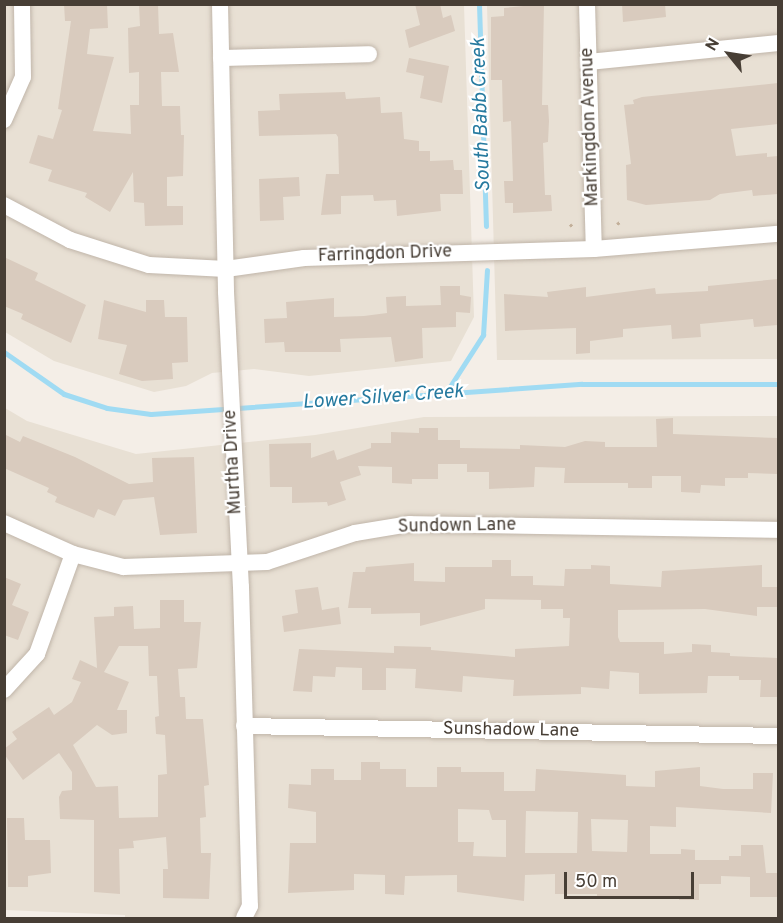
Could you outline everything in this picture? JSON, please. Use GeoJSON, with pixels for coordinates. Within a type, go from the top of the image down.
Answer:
{"type":"FeatureCollection","features":[{"type":"Feature","properties":{"kind":"street"},"geometry":{"type":"LineString","coordinates":[[4,120],[22,77],[22,4]]}},
{"type":"Feature","properties":{"kind":"street","name":"Murtha Drive"},"geometry":{"type":"LineString","coordinates":[[220,4],[226,269],[250,906],[244,918]]}},
{"type":"Feature","properties":{"kind":"street","name":"Markingdon Avenue"},"geometry":{"type":"LineString","coordinates":[[587,4],[594,249]]}},
{"type":"Feature","properties":{"kind":"street"},"geometry":{"type":"LineString","coordinates":[[589,62],[778,43]]}},
{"type":"Feature","properties":{"kind":"street"},"geometry":{"type":"LineString","coordinates":[[221,58],[369,54]]}},
{"type":"Feature","properties":{"kind":"street","name":"Farringdon Drive"},"geometry":{"type":"LineString","coordinates":[[4,205],[70,240],[149,266],[226,269],[304,258],[594,249],[778,234]]}},
{"type":"Feature","properties":{"kind":"street","name":"Sundown Lane"},"geometry":{"type":"LineString","coordinates":[[4,524],[73,554],[123,567],[267,562],[356,533],[410,524],[778,530]]}},
{"type":"Feature","properties":{"kind":"street"},"geometry":{"type":"LineString","coordinates":[[4,690],[37,654],[73,554]]}},
{"type":"Feature","properties":{"kind":"street","name":"Sunshadow Lane"},"geometry":{"type":"LineString","coordinates":[[244,726],[778,736]]}},
{"type":"Feature","properties":{"kind":"shaded area"},"geometry":{"type":"Polygon","coordinates":[[[5,5],[464,5],[474,317],[451,361],[309,376],[254,369],[212,373],[186,386],[154,392],[54,361],[5,332],[5,5]]]}},
{"type":"Feature","properties":{"kind":"shaded area"},"geometry":{"type":"Polygon","coordinates":[[[487,5],[778,5],[778,359],[497,360],[487,5]]]}},
{"type":"Feature","properties":{"kind":"shaded area"},"geometry":{"type":"Polygon","coordinates":[[[5,408],[27,421],[136,454],[315,435],[424,417],[778,416],[778,918],[125,918],[125,915],[5,910],[5,408]]]}},
{"type":"Feature","properties":{"kind":"building"},"geometry":{"type":"Polygon","coordinates":[[[64,4],[107,4],[108,28],[90,29],[87,54],[114,57],[93,131],[131,134],[130,105],[139,105],[139,72],[129,73],[128,28],[140,26],[139,4],[158,4],[159,34],[173,33],[179,72],[161,72],[162,106],[180,106],[181,135],[184,135],[183,176],[167,177],[167,206],[183,206],[183,225],[145,226],[144,203],[134,202],[133,172],[110,212],[85,197],[87,193],[48,181],[52,170],[29,163],[38,135],[53,139],[62,110],[58,109],[71,21],[65,21],[64,4]]]}},
{"type":"Feature","properties":{"kind":"building"},"geometry":{"type":"Polygon","coordinates":[[[415,4],[440,4],[443,18],[451,15],[455,31],[409,48],[405,30],[420,25],[415,4]]]}},
{"type":"Feature","properties":{"kind":"building"},"geometry":{"type":"Polygon","coordinates":[[[544,4],[542,105],[548,105],[549,121],[548,142],[543,143],[545,195],[551,195],[552,211],[513,213],[513,203],[505,203],[504,181],[513,181],[511,121],[503,122],[502,80],[491,80],[491,17],[504,16],[504,8],[544,4]]]}},
{"type":"Feature","properties":{"kind":"building"},"geometry":{"type":"Polygon","coordinates":[[[622,4],[665,4],[666,17],[623,22],[622,4]]]}},
{"type":"Feature","properties":{"kind":"building"},"geometry":{"type":"Polygon","coordinates":[[[409,58],[449,66],[442,103],[420,98],[424,76],[406,72],[409,58]]]}},
{"type":"Feature","properties":{"kind":"building"},"geometry":{"type":"Polygon","coordinates":[[[778,83],[778,124],[731,129],[736,156],[767,153],[767,157],[778,156],[778,194],[753,196],[752,190],[720,194],[710,200],[646,205],[627,200],[626,165],[631,164],[624,105],[634,104],[633,100],[642,97],[778,83]]]}},
{"type":"Feature","properties":{"kind":"building"},"geometry":{"type":"Polygon","coordinates":[[[345,92],[346,99],[380,97],[381,113],[402,112],[404,139],[419,141],[419,151],[430,151],[430,161],[453,160],[454,170],[462,170],[463,194],[440,194],[441,211],[397,216],[396,200],[374,201],[373,195],[341,196],[341,214],[321,215],[326,174],[339,174],[338,137],[336,134],[259,136],[258,111],[280,110],[279,94],[345,92]]]}},
{"type":"Feature","properties":{"kind":"building"},"geometry":{"type":"Polygon","coordinates":[[[299,177],[300,196],[283,197],[284,220],[260,221],[259,179],[299,177]]]}},
{"type":"Feature","properties":{"kind":"building"},"geometry":{"type":"Polygon","coordinates":[[[4,257],[38,273],[35,280],[86,305],[71,343],[21,319],[23,314],[4,306],[4,257]]]}},
{"type":"Feature","properties":{"kind":"building"},"geometry":{"type":"Polygon","coordinates":[[[778,279],[778,325],[754,327],[753,319],[700,324],[701,337],[672,339],[671,325],[623,329],[623,337],[590,341],[590,353],[576,354],[576,328],[505,331],[504,294],[548,297],[547,292],[586,287],[586,297],[655,288],[656,294],[708,291],[708,286],[778,279]]]}},
{"type":"Feature","properties":{"kind":"building"},"geometry":{"type":"Polygon","coordinates":[[[440,286],[460,286],[460,295],[471,297],[470,313],[456,312],[456,327],[422,328],[423,358],[395,362],[391,337],[340,339],[341,352],[285,352],[284,342],[265,343],[264,319],[287,318],[286,302],[334,298],[334,317],[364,316],[387,313],[386,297],[406,296],[406,306],[441,305],[440,286]]]}},
{"type":"Feature","properties":{"kind":"building"},"geometry":{"type":"Polygon","coordinates":[[[104,300],[146,312],[146,300],[164,300],[165,317],[187,317],[188,362],[172,363],[173,379],[142,381],[119,374],[127,345],[98,339],[104,300]]]}},
{"type":"Feature","properties":{"kind":"building"},"geometry":{"type":"Polygon","coordinates":[[[673,418],[673,434],[778,438],[778,474],[748,473],[748,478],[725,478],[725,486],[701,485],[700,493],[681,492],[681,476],[652,476],[652,488],[628,488],[628,483],[564,483],[565,468],[535,467],[534,487],[489,489],[489,472],[467,472],[467,464],[438,464],[438,479],[412,479],[412,484],[392,483],[392,467],[358,466],[361,475],[340,482],[346,500],[328,506],[327,502],[292,503],[292,487],[270,487],[269,444],[311,443],[311,458],[334,450],[337,460],[371,448],[371,443],[391,443],[391,432],[419,433],[419,428],[438,428],[438,440],[460,440],[460,448],[520,449],[520,445],[565,447],[585,441],[605,442],[605,447],[657,447],[656,419],[673,418]]]}},
{"type":"Feature","properties":{"kind":"building"},"geometry":{"type":"Polygon","coordinates":[[[4,434],[20,442],[23,436],[75,457],[129,484],[153,482],[152,458],[194,457],[197,533],[160,535],[154,497],[123,500],[115,516],[98,509],[94,518],[55,502],[57,497],[47,492],[49,488],[4,468],[4,434]]]}},
{"type":"Feature","properties":{"kind":"building"},"geometry":{"type":"Polygon","coordinates":[[[492,560],[511,560],[511,576],[533,576],[533,585],[564,586],[565,569],[591,569],[591,565],[610,566],[610,584],[661,587],[662,571],[762,565],[762,587],[778,587],[778,607],[757,607],[757,616],[705,609],[618,610],[618,637],[620,642],[664,642],[664,654],[692,652],[692,644],[711,645],[711,652],[730,653],[730,656],[777,658],[778,697],[760,697],[761,680],[739,680],[739,676],[708,676],[707,693],[639,694],[639,673],[610,671],[609,689],[581,687],[581,694],[513,696],[514,680],[463,676],[462,692],[415,688],[416,669],[386,668],[386,690],[362,690],[362,668],[336,667],[335,677],[313,676],[312,692],[293,691],[299,649],[394,653],[394,646],[431,647],[431,650],[515,657],[515,649],[569,646],[570,618],[563,618],[563,609],[541,609],[541,600],[485,599],[485,609],[420,626],[420,613],[371,614],[371,608],[348,608],[353,572],[365,572],[366,567],[414,563],[414,581],[445,582],[445,567],[492,567],[492,560]]]}},
{"type":"Feature","properties":{"kind":"building"},"geometry":{"type":"Polygon","coordinates":[[[4,577],[21,584],[12,605],[29,612],[18,640],[4,635],[4,577]]]}},
{"type":"Feature","properties":{"kind":"building"},"geometry":{"type":"Polygon","coordinates":[[[318,587],[322,610],[339,607],[341,624],[284,632],[282,616],[298,613],[295,590],[318,587]]]}},
{"type":"Feature","properties":{"kind":"building"},"geometry":{"type":"Polygon","coordinates":[[[160,600],[184,600],[184,622],[201,622],[197,668],[178,669],[180,697],[185,697],[186,719],[203,719],[209,785],[204,786],[206,817],[200,818],[201,853],[211,853],[209,899],[163,898],[163,869],[168,869],[166,837],[133,841],[134,848],[119,849],[120,894],[94,892],[94,820],[60,819],[59,797],[62,791],[72,790],[72,772],[59,753],[23,780],[4,754],[4,749],[17,739],[12,732],[49,707],[54,715],[72,702],[81,682],[72,679],[80,660],[97,668],[94,617],[114,616],[114,607],[133,606],[134,629],[160,628],[160,600]],[[119,646],[104,672],[129,682],[117,710],[127,710],[127,733],[112,735],[97,725],[73,745],[96,787],[118,786],[119,818],[158,817],[158,775],[167,774],[165,735],[156,734],[155,717],[159,716],[157,676],[149,676],[148,646],[119,646]]]}},
{"type":"Feature","properties":{"kind":"building"},"geometry":{"type":"Polygon","coordinates":[[[361,762],[380,762],[380,769],[406,769],[406,787],[437,787],[437,767],[461,767],[461,772],[504,772],[504,791],[535,791],[536,769],[626,775],[626,786],[655,787],[655,771],[700,767],[700,786],[723,789],[753,789],[753,773],[773,773],[771,813],[676,807],[676,827],[650,826],[650,854],[681,854],[681,849],[695,850],[695,860],[729,860],[729,856],[741,856],[741,845],[763,845],[766,873],[778,873],[778,897],[750,897],[750,877],[721,876],[721,884],[699,884],[699,900],[679,900],[679,896],[597,898],[597,894],[555,894],[555,874],[525,875],[524,901],[457,892],[457,875],[405,876],[404,895],[385,894],[385,875],[354,874],[354,890],[288,893],[290,843],[316,843],[316,812],[288,808],[289,784],[311,785],[311,769],[334,769],[334,780],[361,780],[361,762]],[[458,809],[458,842],[474,842],[473,856],[506,857],[506,820],[492,820],[489,810],[458,809]],[[526,811],[525,853],[577,853],[578,812],[526,811]],[[591,819],[592,851],[627,852],[628,820],[591,819]]]}},
{"type":"Feature","properties":{"kind":"building"},"geometry":{"type":"Polygon","coordinates":[[[7,818],[24,818],[25,840],[50,840],[51,873],[28,876],[28,887],[8,887],[7,818]]]}},
{"type":"Feature","properties":{"kind":"waterway","name":"South Babb Creek"},"geometry":{"type":"LineString","coordinates":[[479,4],[486,226]]}},
{"type":"Feature","properties":{"kind":"waterway","name":"South Babb Creek"},"geometry":{"type":"LineString","coordinates":[[447,391],[483,335],[487,270]]}},
{"type":"Feature","properties":{"kind":"waterway","name":"Lower Silver Creek"},"geometry":{"type":"LineString","coordinates":[[4,352],[64,394],[107,408],[151,414],[582,384],[778,384]]}}]}
